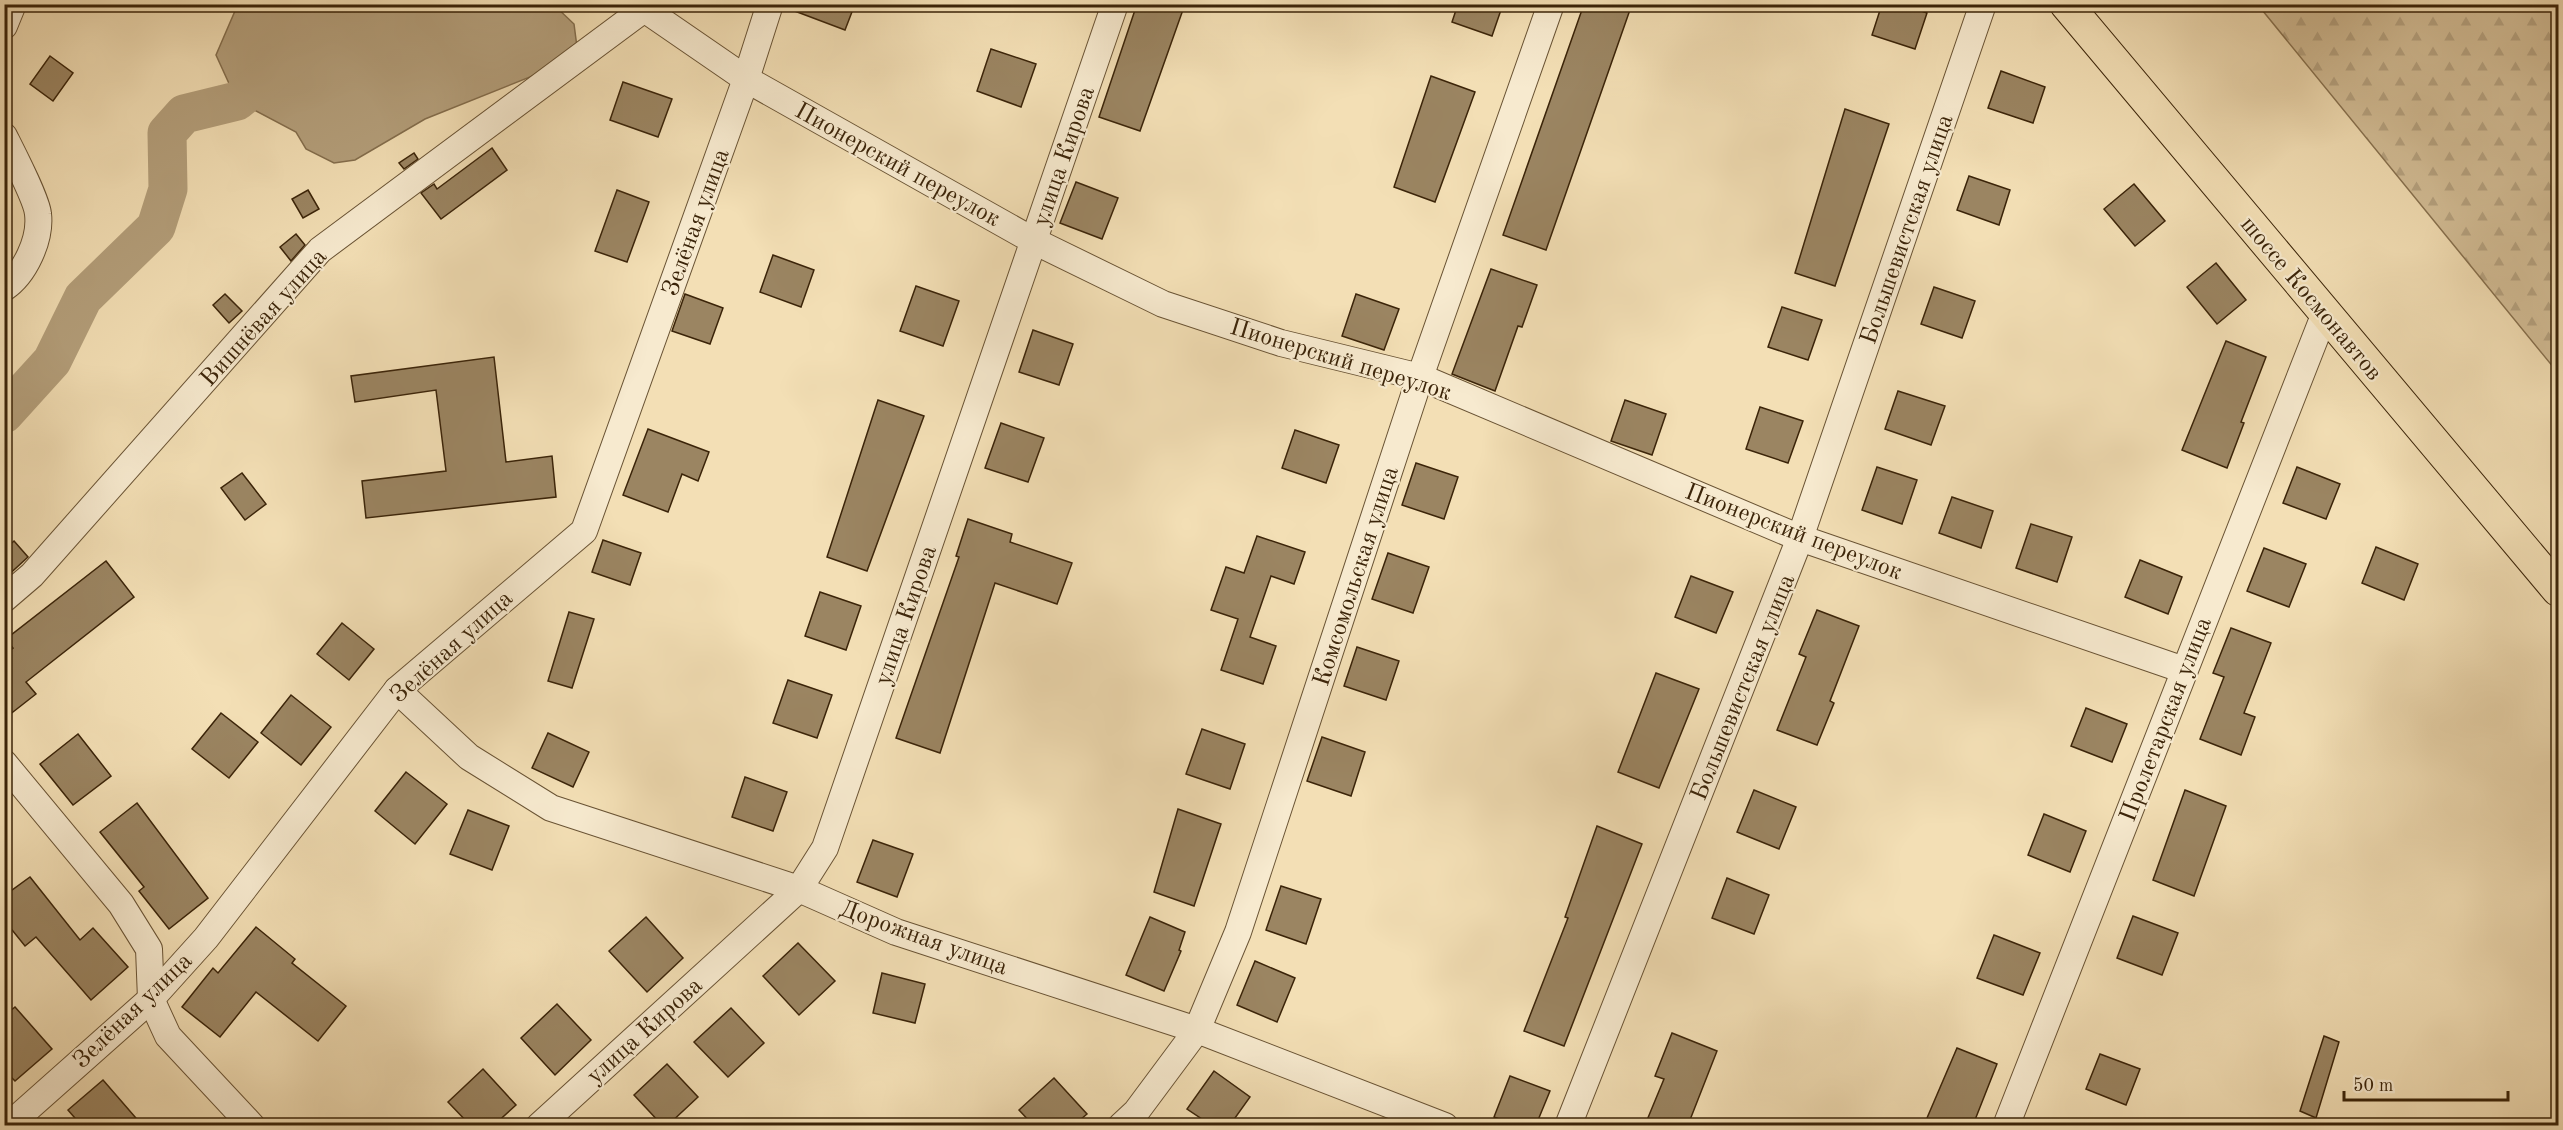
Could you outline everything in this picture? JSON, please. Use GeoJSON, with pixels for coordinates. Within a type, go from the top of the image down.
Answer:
{"type":"FeatureCollection","features":[{"type":"Feature","properties":{"kind":"main road","name":"шоссе Космонавтов"},"geometry":{"type":"LineString","coordinates":[[2066,4],[2559,590]]}},
{"type":"Feature","properties":{"kind":"street"},"geometry":{"type":"LineString","coordinates":[[4,26],[13,4]]}},
{"type":"Feature","properties":{"kind":"street","name":"Зелёная улица"},"geometry":{"type":"LineString","coordinates":[[8,1125],[151,999],[206,938],[397,690],[584,531],[746,79],[770,4]]}},
{"type":"Feature","properties":{"kind":"street","name":"улица Кирова"},"geometry":{"type":"LineString","coordinates":[[539,1125],[799,889],[825,848],[1115,4]]}},
{"type":"Feature","properties":{"kind":"street","name":"Комсомольская улица"},"geometry":{"type":"LineString","coordinates":[[1121,1125],[1136,1112],[1197,1030],[1238,932],[1420,377],[1551,4]]}},
{"type":"Feature","properties":{"kind":"street","name":"Большевистская улица"},"geometry":{"type":"LineString","coordinates":[[1568,1125],[1800,538],[1983,4]]}},
{"type":"Feature","properties":{"kind":"street","name":"Пионерский переулок"},"geometry":{"type":"LineString","coordinates":[[640,7],[746,79],[1034,241],[1163,304],[1281,343],[1420,377],[1800,538],[2184,670]]}},
{"type":"Feature","properties":{"kind":"street","name":"Вишнёвая улица"},"geometry":{"type":"LineString","coordinates":[[4,599],[32,575],[320,250],[640,7]]}},
{"type":"Feature","properties":{"kind":"street"},"geometry":{"type":"LineString","coordinates":[[4,136],[39,214],[32,254],[12,283],[4,288]]}},
{"type":"Feature","properties":{"kind":"street","name":"Пролетарская улица"},"geometry":{"type":"LineString","coordinates":[[2007,1125],[2325,313]]}},
{"type":"Feature","properties":{"kind":"street","name":"Дорожная улица"},"geometry":{"type":"LineString","coordinates":[[397,690],[469,757],[551,808],[799,889],[896,932],[1197,1030],[1418,1120],[1445,1125]]}},
{"type":"Feature","properties":{"kind":"street"},"geometry":{"type":"LineString","coordinates":[[4,763],[121,904],[149,949],[151,999],[168,1036],[252,1125]]}},
{"type":"Feature","properties":{"kind":"green space"},"geometry":{"type":"Polygon","coordinates":[[[2258,5],[2558,5],[2558,373],[2258,5]]]}},
{"type":"Feature","properties":{"kind":"shaded area"},"geometry":{"type":"Polygon","coordinates":[[[238,4],[554,5],[574,24],[577,47],[570,61],[425,119],[355,160],[334,163],[306,149],[296,132],[237,101],[216,55],[238,4]]]}},
{"type":"Feature","properties":{"kind":"building"},"geometry":{"type":"Polygon","coordinates":[[[785,4],[855,4],[845,30],[784,7],[785,4]]]}},
{"type":"Feature","properties":{"kind":"building"},"geometry":{"type":"Polygon","coordinates":[[[1137,4],[1185,4],[1140,131],[1099,117],[1137,4]]]}},
{"type":"Feature","properties":{"kind":"building"},"geometry":{"type":"Polygon","coordinates":[[[1458,4],[1503,4],[1492,36],[1452,22],[1458,4]]]}},
{"type":"Feature","properties":{"kind":"building"},"geometry":{"type":"Polygon","coordinates":[[[1584,4],[1632,4],[1546,250],[1503,235],[1584,4]]]}},
{"type":"Feature","properties":{"kind":"building"},"geometry":{"type":"Polygon","coordinates":[[[1882,4],[1902,4],[1927,13],[1915,49],[1872,35],[1882,4]]]}},
{"type":"Feature","properties":{"kind":"building"},"geometry":{"type":"Polygon","coordinates":[[[991,49],[1036,64],[1021,107],[977,91],[991,49]]]}},
{"type":"Feature","properties":{"kind":"building"},"geometry":{"type":"Polygon","coordinates":[[[50,56],[73,73],[53,101],[30,84],[50,56]]]}},
{"type":"Feature","properties":{"kind":"building"},"geometry":{"type":"Polygon","coordinates":[[[2001,71],[2045,87],[2033,123],[1988,108],[2001,71]]]}},
{"type":"Feature","properties":{"kind":"building"},"geometry":{"type":"Polygon","coordinates":[[[1431,76],[1475,92],[1435,202],[1394,187],[1431,76]]]}},
{"type":"Feature","properties":{"kind":"building"},"geometry":{"type":"Polygon","coordinates":[[[623,82],[672,99],[658,137],[610,120],[623,82]]]}},
{"type":"Feature","properties":{"kind":"building"},"geometry":{"type":"Polygon","coordinates":[[[1845,109],[1889,124],[1835,286],[1795,273],[1845,109]]]}},
{"type":"Feature","properties":{"kind":"building"},"geometry":{"type":"Polygon","coordinates":[[[492,148],[507,170],[441,219],[421,193],[434,184],[437,189],[492,148]]]}},
{"type":"Feature","properties":{"kind":"building"},"geometry":{"type":"Polygon","coordinates":[[[414,153],[418,159],[404,169],[399,163],[414,153]]]}},
{"type":"Feature","properties":{"kind":"building"},"geometry":{"type":"Polygon","coordinates":[[[1969,176],[2010,190],[1999,225],[1957,210],[1969,176]]]}},
{"type":"Feature","properties":{"kind":"building"},"geometry":{"type":"Polygon","coordinates":[[[1076,182],[1118,198],[1102,239],[1060,223],[1076,182]]]}},
{"type":"Feature","properties":{"kind":"building"},"geometry":{"type":"Polygon","coordinates":[[[2134,184],[2165,221],[2135,246],[2104,209],[2134,184]]]}},
{"type":"Feature","properties":{"kind":"building"},"geometry":{"type":"Polygon","coordinates":[[[308,190],[319,209],[303,218],[292,199],[308,190]]]}},
{"type":"Feature","properties":{"kind":"building"},"geometry":{"type":"Polygon","coordinates":[[[617,190],[649,202],[627,262],[595,251],[617,190]]]}},
{"type":"Feature","properties":{"kind":"building"},"geometry":{"type":"Polygon","coordinates":[[[296,234],[305,245],[291,261],[280,247],[296,234]]]}},
{"type":"Feature","properties":{"kind":"building"},"geometry":{"type":"Polygon","coordinates":[[[773,255],[814,270],[801,307],[760,292],[773,255]]]}},
{"type":"Feature","properties":{"kind":"building"},"geometry":{"type":"Polygon","coordinates":[[[2216,263],[2246,300],[2217,324],[2187,287],[2216,263]]]}},
{"type":"Feature","properties":{"kind":"building"},"geometry":{"type":"Polygon","coordinates":[[[1491,269],[1537,285],[1522,327],[1518,326],[1495,391],[1452,374],[1491,269]]]}},
{"type":"Feature","properties":{"kind":"building"},"geometry":{"type":"Polygon","coordinates":[[[916,286],[959,301],[943,346],[900,331],[916,286]]]}},
{"type":"Feature","properties":{"kind":"building"},"geometry":{"type":"Polygon","coordinates":[[[1934,287],[1975,301],[1962,338],[1921,324],[1934,287]]]}},
{"type":"Feature","properties":{"kind":"building"},"geometry":{"type":"Polygon","coordinates":[[[225,294],[242,311],[229,323],[213,305],[225,294]]]}},
{"type":"Feature","properties":{"kind":"building"},"geometry":{"type":"Polygon","coordinates":[[[685,294],[723,308],[710,344],[672,331],[685,294]]]}},
{"type":"Feature","properties":{"kind":"building"},"geometry":{"type":"Polygon","coordinates":[[[1356,294],[1399,309],[1384,350],[1342,336],[1356,294]]]}},
{"type":"Feature","properties":{"kind":"building"},"geometry":{"type":"Polygon","coordinates":[[[1782,307],[1822,320],[1808,360],[1768,347],[1782,307]]]}},
{"type":"Feature","properties":{"kind":"building"},"geometry":{"type":"Polygon","coordinates":[[[1033,330],[1073,344],[1059,385],[1019,372],[1033,330]]]}},
{"type":"Feature","properties":{"kind":"building"},"geometry":{"type":"Polygon","coordinates":[[[2226,341],[2266,357],[2241,422],[2244,423],[2227,468],[2182,450],[2226,341]]]}},
{"type":"Feature","properties":{"kind":"building"},"geometry":{"type":"Polygon","coordinates":[[[494,357],[506,462],[552,456],[556,497],[366,518],[362,481],[446,471],[436,390],[355,402],[351,376],[494,357]]]}},
{"type":"Feature","properties":{"kind":"building"},"geometry":{"type":"Polygon","coordinates":[[[1898,391],[1945,406],[1931,445],[1885,429],[1898,391]]]}},
{"type":"Feature","properties":{"kind":"building"},"geometry":{"type":"Polygon","coordinates":[[[878,400],[924,416],[867,571],[827,557],[878,400]]]}},
{"type":"Feature","properties":{"kind":"building"},"geometry":{"type":"Polygon","coordinates":[[[1625,400],[1666,414],[1652,455],[1611,441],[1625,400]]]}},
{"type":"Feature","properties":{"kind":"building"},"geometry":{"type":"Polygon","coordinates":[[[1760,407],[1803,421],[1788,463],[1746,449],[1760,407]]]}},
{"type":"Feature","properties":{"kind":"building"},"geometry":{"type":"Polygon","coordinates":[[[1001,423],[1044,438],[1028,482],[985,468],[1001,423]]]}},
{"type":"Feature","properties":{"kind":"building"},"geometry":{"type":"Polygon","coordinates":[[[648,429],[709,452],[698,481],[682,474],[668,512],[623,495],[648,429]]]}},
{"type":"Feature","properties":{"kind":"building"},"geometry":{"type":"Polygon","coordinates":[[[1295,430],[1339,445],[1326,483],[1282,468],[1295,430]]]}},
{"type":"Feature","properties":{"kind":"building"},"geometry":{"type":"Polygon","coordinates":[[[1416,463],[1458,477],[1444,519],[1402,505],[1416,463]]]}},
{"type":"Feature","properties":{"kind":"building"},"geometry":{"type":"Polygon","coordinates":[[[1877,467],[1917,480],[1902,524],[1862,510],[1877,467]]]}},
{"type":"Feature","properties":{"kind":"building"},"geometry":{"type":"Polygon","coordinates":[[[2297,467],[2340,484],[2326,519],[2283,503],[2297,467]]]}},
{"type":"Feature","properties":{"kind":"building"},"geometry":{"type":"Polygon","coordinates":[[[242,473],[266,504],[245,520],[221,488],[242,473]]]}},
{"type":"Feature","properties":{"kind":"building"},"geometry":{"type":"Polygon","coordinates":[[[1952,497],[1993,511],[1981,548],[1939,533],[1952,497]]]}},
{"type":"Feature","properties":{"kind":"building"},"geometry":{"type":"Polygon","coordinates":[[[968,519],[1012,534],[1010,542],[1072,563],[1057,604],[995,583],[940,753],[896,738],[959,557],[956,556],[968,519]]]}},
{"type":"Feature","properties":{"kind":"building"},"geometry":{"type":"Polygon","coordinates":[[[2031,524],[2072,537],[2057,582],[2016,568],[2031,524]]]}},
{"type":"Feature","properties":{"kind":"building"},"geometry":{"type":"Polygon","coordinates":[[[1257,536],[1305,552],[1294,584],[1271,576],[1250,637],[1276,646],[1263,684],[1221,670],[1238,619],[1211,610],[1226,567],[1244,573],[1257,536]]]}},
{"type":"Feature","properties":{"kind":"building"},"geometry":{"type":"Polygon","coordinates":[[[603,540],[641,553],[630,585],[592,572],[603,540]]]}},
{"type":"Feature","properties":{"kind":"building"},"geometry":{"type":"Polygon","coordinates":[[[14,541],[28,557],[4,579],[4,550],[14,541]]]}},
{"type":"Feature","properties":{"kind":"building"},"geometry":{"type":"Polygon","coordinates":[[[2376,547],[2418,564],[2404,600],[2362,583],[2376,547]]]}},
{"type":"Feature","properties":{"kind":"building"},"geometry":{"type":"Polygon","coordinates":[[[2264,548],[2306,564],[2289,607],[2247,591],[2264,548]]]}},
{"type":"Feature","properties":{"kind":"building"},"geometry":{"type":"Polygon","coordinates":[[[1388,553],[1429,567],[1413,613],[1372,599],[1388,553]]]}},
{"type":"Feature","properties":{"kind":"building"},"geometry":{"type":"Polygon","coordinates":[[[2140,560],[2182,577],[2168,614],[2125,597],[2140,560]]]}},
{"type":"Feature","properties":{"kind":"building"},"geometry":{"type":"Polygon","coordinates":[[[106,561],[134,597],[26,682],[36,694],[4,719],[4,655],[13,648],[6,639],[106,561]]]}},
{"type":"Feature","properties":{"kind":"building"},"geometry":{"type":"Polygon","coordinates":[[[1691,576],[1733,592],[1716,633],[1675,617],[1691,576]]]}},
{"type":"Feature","properties":{"kind":"building"},"geometry":{"type":"Polygon","coordinates":[[[820,592],[861,606],[846,650],[805,636],[820,592]]]}},
{"type":"Feature","properties":{"kind":"building"},"geometry":{"type":"Polygon","coordinates":[[[1817,610],[1859,626],[1830,701],[1834,703],[1817,745],[1777,730],[1806,657],[1799,654],[1817,610]]]}},
{"type":"Feature","properties":{"kind":"building"},"geometry":{"type":"Polygon","coordinates":[[[569,612],[594,619],[572,688],[548,681],[569,612]]]}},
{"type":"Feature","properties":{"kind":"building"},"geometry":{"type":"Polygon","coordinates":[[[342,623],[374,649],[349,680],[317,654],[342,623]]]}},
{"type":"Feature","properties":{"kind":"building"},"geometry":{"type":"Polygon","coordinates":[[[2231,628],[2271,643],[2244,713],[2255,717],[2241,755],[2200,739],[2224,677],[2213,673],[2231,628]]]}},
{"type":"Feature","properties":{"kind":"building"},"geometry":{"type":"Polygon","coordinates":[[[1357,647],[1399,661],[1386,700],[1344,686],[1357,647]]]}},
{"type":"Feature","properties":{"kind":"building"},"geometry":{"type":"Polygon","coordinates":[[[1656,673],[1699,689],[1659,788],[1618,772],[1656,673]]]}},
{"type":"Feature","properties":{"kind":"building"},"geometry":{"type":"Polygon","coordinates":[[[788,680],[832,695],[817,738],[773,723],[788,680]]]}},
{"type":"Feature","properties":{"kind":"building"},"geometry":{"type":"Polygon","coordinates":[[[291,695],[331,727],[301,765],[261,733],[291,695]]]}},
{"type":"Feature","properties":{"kind":"building"},"geometry":{"type":"Polygon","coordinates":[[[2086,708],[2127,724],[2112,762],[2071,746],[2086,708]]]}},
{"type":"Feature","properties":{"kind":"building"},"geometry":{"type":"Polygon","coordinates":[[[221,713],[258,742],[229,778],[192,749],[221,713]]]}},
{"type":"Feature","properties":{"kind":"building"},"geometry":{"type":"Polygon","coordinates":[[[1202,729],[1245,744],[1230,789],[1186,774],[1202,729]]]}},
{"type":"Feature","properties":{"kind":"building"},"geometry":{"type":"Polygon","coordinates":[[[548,733],[589,752],[573,787],[532,768],[548,733]]]}},
{"type":"Feature","properties":{"kind":"building"},"geometry":{"type":"Polygon","coordinates":[[[78,734],[111,776],[73,805],[40,764],[78,734]]]}},
{"type":"Feature","properties":{"kind":"building"},"geometry":{"type":"Polygon","coordinates":[[[1322,737],[1365,752],[1351,796],[1307,781],[1322,737]]]}},
{"type":"Feature","properties":{"kind":"building"},"geometry":{"type":"Polygon","coordinates":[[[406,772],[447,804],[415,844],[375,811],[406,772]]]}},
{"type":"Feature","properties":{"kind":"building"},"geometry":{"type":"Polygon","coordinates":[[[745,777],[787,792],[773,831],[732,817],[745,777]]]}},
{"type":"Feature","properties":{"kind":"building"},"geometry":{"type":"Polygon","coordinates":[[[1754,790],[1796,807],[1779,849],[1737,832],[1754,790]]]}},
{"type":"Feature","properties":{"kind":"building"},"geometry":{"type":"Polygon","coordinates":[[[2185,790],[2226,806],[2194,896],[2153,880],[2185,790]]]}},
{"type":"Feature","properties":{"kind":"building"},"geometry":{"type":"Polygon","coordinates":[[[137,803],[208,898],[169,929],[139,891],[144,887],[100,832],[137,803]]]}},
{"type":"Feature","properties":{"kind":"building"},"geometry":{"type":"Polygon","coordinates":[[[1178,809],[1221,824],[1194,906],[1154,892],[1178,809]]]}},
{"type":"Feature","properties":{"kind":"building"},"geometry":{"type":"Polygon","coordinates":[[[468,810],[509,826],[492,870],[450,854],[468,810]]]}},
{"type":"Feature","properties":{"kind":"building"},"geometry":{"type":"Polygon","coordinates":[[[2044,814],[2086,831],[2070,872],[2028,855],[2044,814]]]}},
{"type":"Feature","properties":{"kind":"building"},"geometry":{"type":"Polygon","coordinates":[[[1597,826],[1642,844],[1564,1046],[1524,1031],[1568,918],[1565,917],[1597,826]]]}},
{"type":"Feature","properties":{"kind":"building"},"geometry":{"type":"Polygon","coordinates":[[[873,840],[913,854],[897,897],[857,882],[873,840]]]}},
{"type":"Feature","properties":{"kind":"building"},"geometry":{"type":"Polygon","coordinates":[[[30,877],[80,940],[93,928],[128,967],[91,1000],[36,937],[25,946],[4,920],[4,896],[30,877]]]}},
{"type":"Feature","properties":{"kind":"building"},"geometry":{"type":"Polygon","coordinates":[[[1727,878],[1769,895],[1754,934],[1712,918],[1727,878]]]}},
{"type":"Feature","properties":{"kind":"building"},"geometry":{"type":"Polygon","coordinates":[[[1281,886],[1321,899],[1306,944],[1266,930],[1281,886]]]}},
{"type":"Feature","properties":{"kind":"building"},"geometry":{"type":"Polygon","coordinates":[[[2133,916],[2178,933],[2162,975],[2117,958],[2133,916]]]}},
{"type":"Feature","properties":{"kind":"building"},"geometry":{"type":"Polygon","coordinates":[[[646,917],[683,958],[647,992],[609,951],[646,917]]]}},
{"type":"Feature","properties":{"kind":"building"},"geometry":{"type":"Polygon","coordinates":[[[1150,917],[1185,932],[1179,950],[1181,951],[1164,991],[1126,975],[1150,917]]]}},
{"type":"Feature","properties":{"kind":"building"},"geometry":{"type":"Polygon","coordinates":[[[256,927],[295,959],[292,963],[346,1006],[318,1041],[256,992],[220,1037],[182,1007],[213,968],[218,973],[256,927]]]}},
{"type":"Feature","properties":{"kind":"building"},"geometry":{"type":"Polygon","coordinates":[[[1994,935],[2040,953],[2023,995],[1977,978],[1994,935]]]}},
{"type":"Feature","properties":{"kind":"building"},"geometry":{"type":"Polygon","coordinates":[[[798,943],[835,981],[799,1015],[763,976],[798,943]]]}},
{"type":"Feature","properties":{"kind":"building"},"geometry":{"type":"Polygon","coordinates":[[[1255,961],[1295,978],[1277,1022],[1237,1005],[1255,961]]]}},
{"type":"Feature","properties":{"kind":"building"},"geometry":{"type":"Polygon","coordinates":[[[882,973],[925,984],[915,1023],[873,1013],[882,973]]]}},
{"type":"Feature","properties":{"kind":"building"},"geometry":{"type":"Polygon","coordinates":[[[557,1004],[591,1040],[555,1075],[521,1038],[557,1004]]]}},
{"type":"Feature","properties":{"kind":"building"},"geometry":{"type":"Polygon","coordinates":[[[15,1007],[52,1049],[15,1081],[4,1070],[4,1016],[15,1007]]]}},
{"type":"Feature","properties":{"kind":"building"},"geometry":{"type":"Polygon","coordinates":[[[731,1008],[764,1043],[728,1077],[694,1042],[731,1008]]]}},
{"type":"Feature","properties":{"kind":"building"},"geometry":{"type":"Polygon","coordinates":[[[1672,1033],[1717,1051],[1688,1125],[1645,1125],[1664,1079],[1655,1076],[1672,1033]]]}},
{"type":"Feature","properties":{"kind":"building"},"geometry":{"type":"Polygon","coordinates":[[[2324,1036],[2339,1042],[2316,1118],[2300,1111],[2324,1036]]]}},
{"type":"Feature","properties":{"kind":"building"},"geometry":{"type":"Polygon","coordinates":[[[1957,1048],[1997,1064],[1973,1125],[1924,1125],[1957,1048]]]}},
{"type":"Feature","properties":{"kind":"building"},"geometry":{"type":"Polygon","coordinates":[[[2100,1054],[2140,1069],[2126,1105],[2086,1089],[2100,1054]]]}},
{"type":"Feature","properties":{"kind":"building"},"geometry":{"type":"Polygon","coordinates":[[[667,1064],[698,1097],[668,1125],[662,1125],[634,1095],[667,1064]]]}},
{"type":"Feature","properties":{"kind":"building"},"geometry":{"type":"Polygon","coordinates":[[[483,1069],[516,1105],[494,1125],[470,1125],[448,1102],[483,1069]]]}},
{"type":"Feature","properties":{"kind":"building"},"geometry":{"type":"Polygon","coordinates":[[[1214,1071],[1250,1097],[1230,1125],[1211,1125],[1187,1109],[1214,1071]]]}},
{"type":"Feature","properties":{"kind":"building"},"geometry":{"type":"Polygon","coordinates":[[[1510,1076],[1550,1091],[1536,1125],[1515,1125],[1494,1117],[1510,1076]]]}},
{"type":"Feature","properties":{"kind":"building"},"geometry":{"type":"Polygon","coordinates":[[[1054,1078],[1087,1114],[1074,1125],[1033,1125],[1019,1110],[1054,1078]]]}},
{"type":"Feature","properties":{"kind":"building"},"geometry":{"type":"Polygon","coordinates":[[[103,1080],[142,1125],[81,1125],[68,1110],[103,1080]]]}},
{"type":"Feature","properties":{"kind":"waterway"},"geometry":{"type":"LineString","coordinates":[[4,414],[52,361],[83,298],[156,227],[168,189],[167,133],[184,114],[237,101],[358,4]]}}]}
